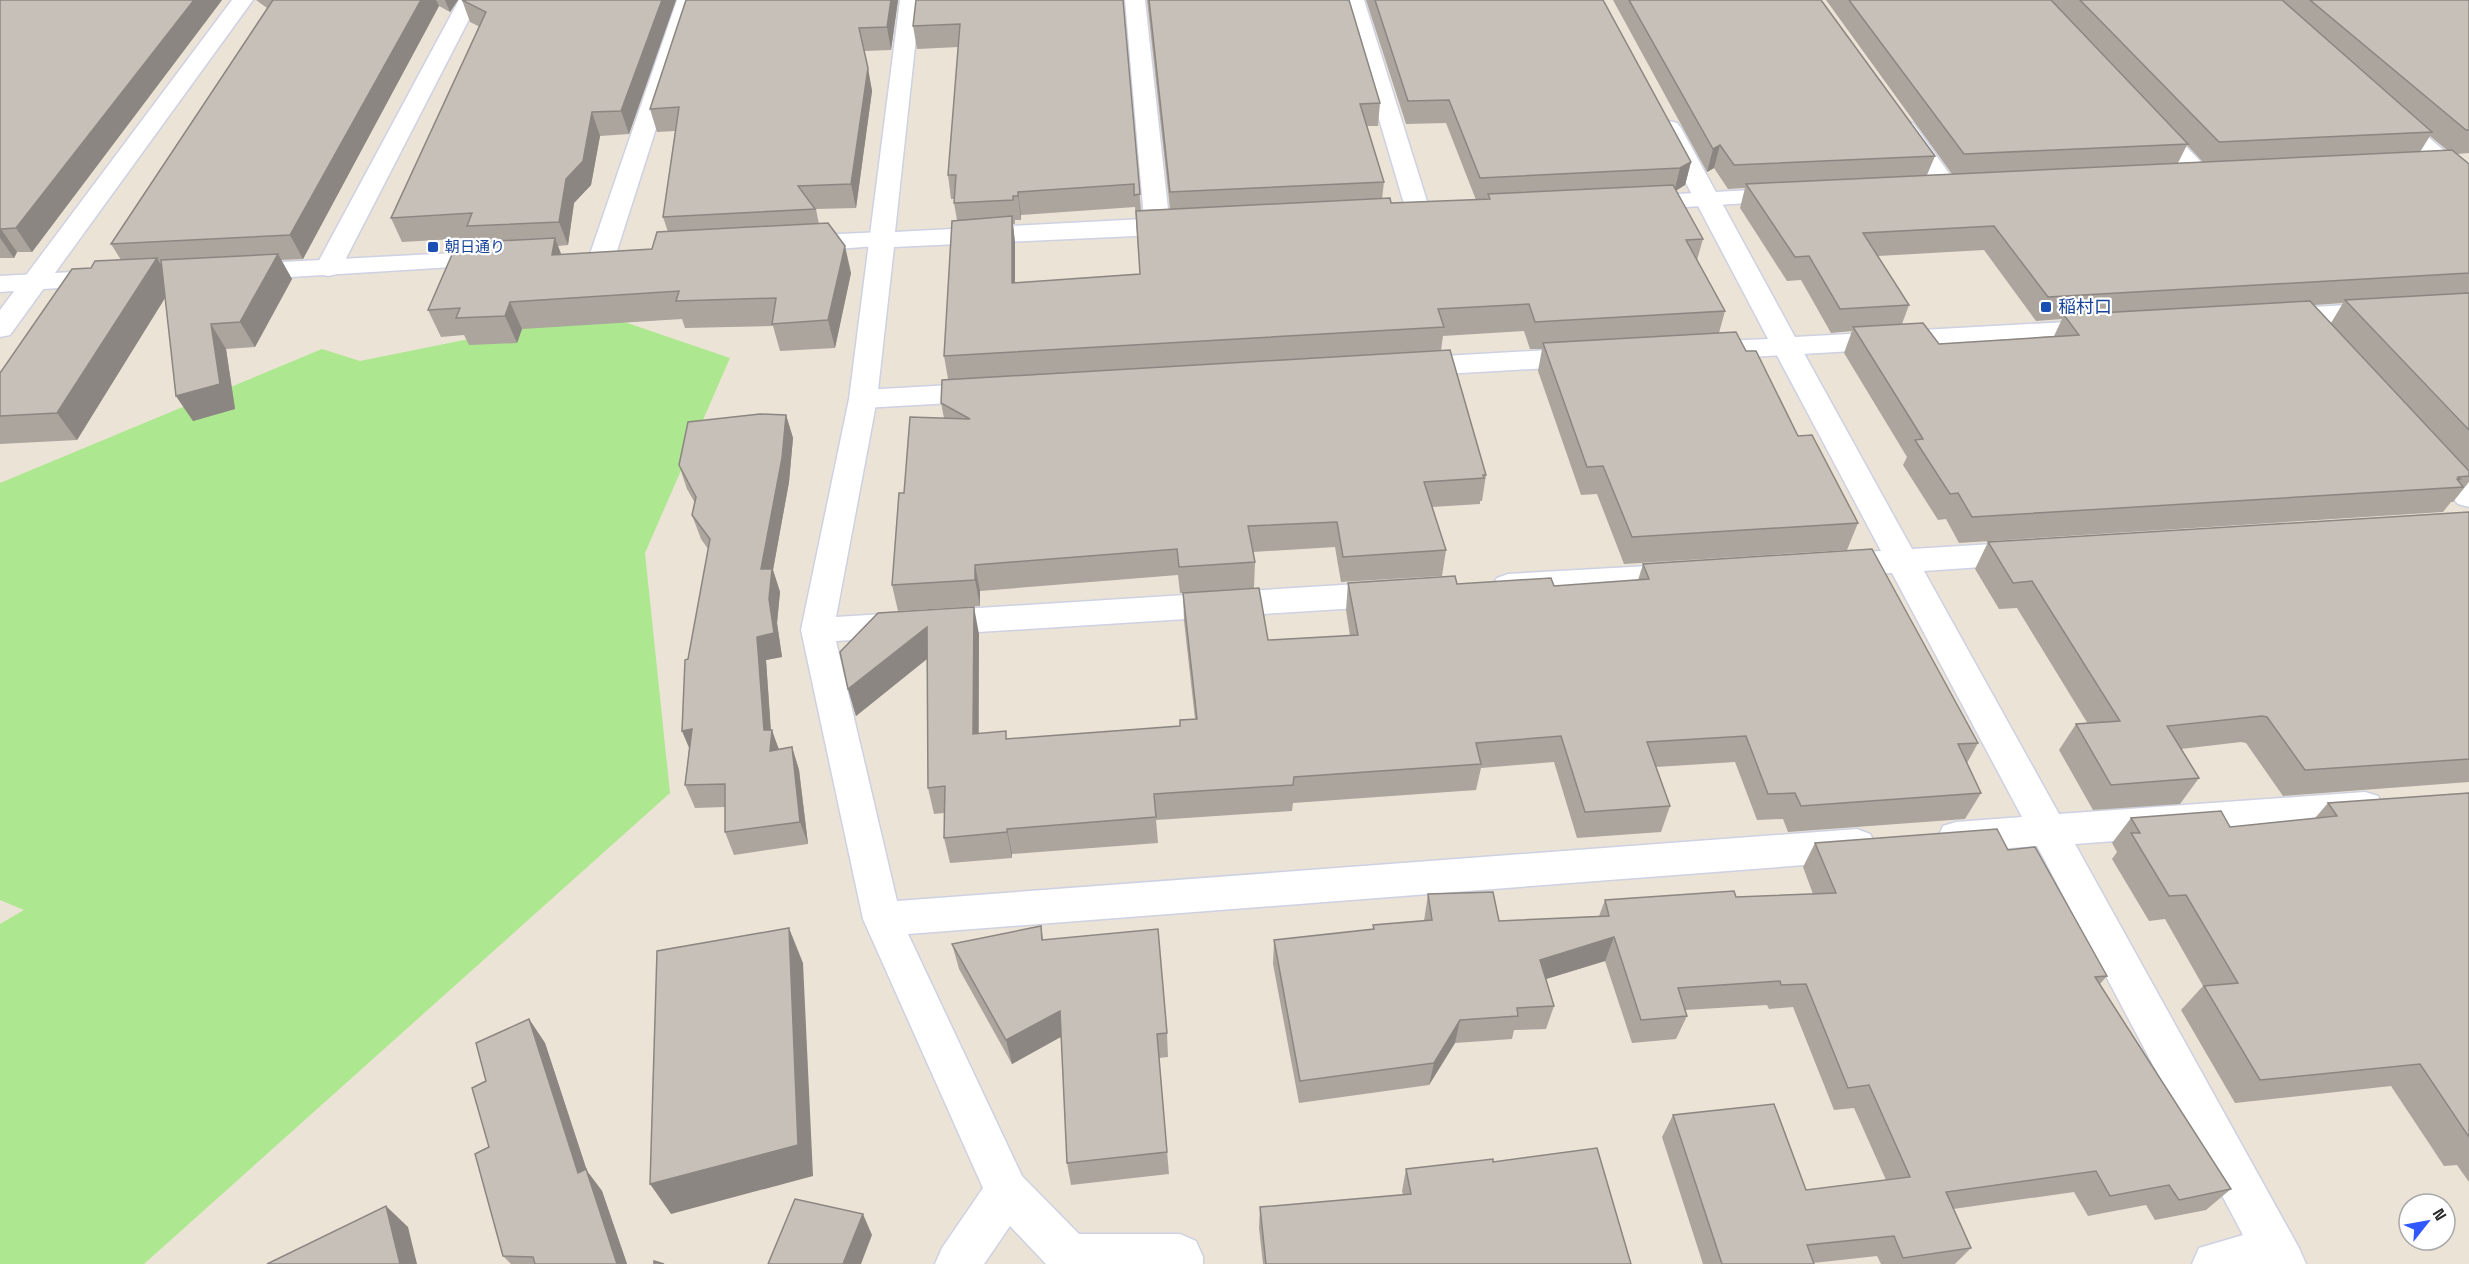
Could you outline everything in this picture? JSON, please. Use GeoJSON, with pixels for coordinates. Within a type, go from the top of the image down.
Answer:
{"type":"FeatureCollection","features":[{"type":"Feature","properties":{"kind":"street"},"geometry":{"type":"LineString","coordinates":[[0,329],[243,0]]}},
{"type":"Feature","properties":{"kind":"street"},"geometry":{"type":"LineString","coordinates":[[328,268],[469,0]]}},
{"type":"Feature","properties":{"kind":"street"},"geometry":{"type":"LineString","coordinates":[[604,254],[687,0]]}},
{"type":"Feature","properties":{"kind":"street"},"geometry":{"type":"LineString","coordinates":[[910,0],[863,399],[817,630],[882,918],[1006,1191],[1069,1256],[1180,1257],[1180,1264]]}},
{"type":"Feature","properties":{"kind":"street"},"geometry":{"type":"LineString","coordinates":[[1135,0],[1157,227]]}},
{"type":"Feature","properties":{"kind":"street"},"geometry":{"type":"LineString","coordinates":[[1354,0],[1419,214]]}},
{"type":"Feature","properties":{"kind":"street"},"geometry":{"type":"LineString","coordinates":[[2373,101],[2469,185]]}},
{"type":"Feature","properties":{"kind":"street"},"geometry":{"type":"LineString","coordinates":[[1656,105],[2279,1257],[2215,1264]]}},
{"type":"Feature","properties":{"kind":"street"},"geometry":{"type":"LineString","coordinates":[[2137,108],[2211,175],[2165,177]]}},
{"type":"Feature","properties":{"kind":"street"},"geometry":{"type":"LineString","coordinates":[[1893,113],[1947,188]]}},
{"type":"Feature","properties":{"kind":"street"},"geometry":{"type":"LineString","coordinates":[[2408,165],[2469,162]]}},
{"type":"Feature","properties":{"kind":"street"},"geometry":{"type":"LineString","coordinates":[[1615,204],[1810,194]]}},
{"type":"Feature","properties":{"kind":"street"},"geometry":{"type":"LineString","coordinates":[[777,245],[1205,224]]}},
{"type":"Feature","properties":{"kind":"street"},"geometry":{"type":"LineString","coordinates":[[222,273],[512,258]]}},
{"type":"Feature","properties":{"kind":"street"},"geometry":{"type":"LineString","coordinates":[[0,284],[128,278]]}},
{"type":"Feature","properties":{"kind":"street"},"geometry":{"type":"LineString","coordinates":[[2256,319],[2469,306]]}},
{"type":"Feature","properties":{"kind":"street"},"geometry":{"type":"LineString","coordinates":[[2303,316],[2327,342]]}},
{"type":"Feature","properties":{"kind":"street"},"geometry":{"type":"LineString","coordinates":[[1680,352],[2127,326]]}},
{"type":"Feature","properties":{"kind":"street"},"geometry":{"type":"LineString","coordinates":[[1384,369],[1609,356]]}},
{"type":"Feature","properties":{"kind":"street"},"geometry":{"type":"LineString","coordinates":[[863,399],[1017,390]]}},
{"type":"Feature","properties":{"kind":"street"},"geometry":{"type":"LineString","coordinates":[[2414,437],[2465,515]]}},
{"type":"Feature","properties":{"kind":"street"},"geometry":{"type":"LineString","coordinates":[[1807,567],[2056,551]]}},
{"type":"Feature","properties":{"kind":"street"},"geometry":{"type":"LineString","coordinates":[[1485,588],[1712,573]]}},
{"type":"Feature","properties":{"kind":"street"},"geometry":{"type":"LineString","coordinates":[[817,630],[1413,592]]}},
{"type":"Feature","properties":{"kind":"street"},"geometry":{"type":"LineString","coordinates":[[882,918],[2399,804]]}},
{"type":"Feature","properties":{"kind":"street"},"geometry":{"type":"LineString","coordinates":[[958,1264],[1006,1191]]}},
{"type":"Feature","properties":{"kind":"green space"},"geometry":{"type":"Polygon","coordinates":[[[598,313],[730,358],[645,553],[670,793],[144,1264],[0,1264],[0,924],[24,910],[0,900],[0,483],[322,349],[360,361],[598,313]]]}},
{"type":"Feature","properties":{"kind":"building"},"geometry":{"type":"Polygon","coordinates":[[[0,0],[194,0],[16,228],[0,230],[0,0]]]}},
{"type":"Feature","properties":{"kind":"building"},"geometry":{"type":"Polygon","coordinates":[[[273,0],[421,0],[290,235],[111,244],[273,0]]]}},
{"type":"Feature","properties":{"kind":"building"},"geometry":{"type":"Polygon","coordinates":[[[462,0],[662,0],[621,111],[592,112],[583,161],[566,179],[559,222],[467,226],[472,213],[391,218],[486,12],[462,0]]]}},
{"type":"Feature","properties":{"kind":"building"},"geometry":{"type":"Polygon","coordinates":[[[686,0],[891,0],[887,27],[859,28],[868,68],[851,184],[798,186],[815,209],[663,217],[679,107],[650,109],[686,0]]]}},
{"type":"Feature","properties":{"kind":"building"},"geometry":{"type":"Polygon","coordinates":[[[916,0],[1123,0],[1140,194],[1134,195],[1134,184],[1018,192],[1018,196],[1013,196],[1013,200],[954,203],[956,175],[948,175],[960,24],[913,26],[916,0]]]}},
{"type":"Feature","properties":{"kind":"building"},"geometry":{"type":"Polygon","coordinates":[[[1149,0],[1349,0],[1380,103],[1360,104],[1384,182],[1170,192],[1149,0]]]}},
{"type":"Feature","properties":{"kind":"building"},"geometry":{"type":"Polygon","coordinates":[[[1375,0],[1603,0],[1691,162],[1680,168],[1480,178],[1449,100],[1408,101],[1375,0]]]}},
{"type":"Feature","properties":{"kind":"building"},"geometry":{"type":"Polygon","coordinates":[[[1629,0],[1821,0],[1935,156],[1734,165],[1720,145],[1713,149],[1629,0]]]}},
{"type":"Feature","properties":{"kind":"building"},"geometry":{"type":"Polygon","coordinates":[[[1849,0],[2051,0],[2188,144],[1964,154],[1849,0]]]}},
{"type":"Feature","properties":{"kind":"building"},"geometry":{"type":"Polygon","coordinates":[[[2080,0],[2282,0],[2432,132],[2219,142],[2080,0]]]}},
{"type":"Feature","properties":{"kind":"building"},"geometry":{"type":"Polygon","coordinates":[[[2310,0],[2469,0],[2469,130],[2466,130],[2310,0]]]}},
{"type":"Feature","properties":{"kind":"building"},"geometry":{"type":"Polygon","coordinates":[[[2452,150],[2469,164],[2469,273],[2048,297],[1994,226],[1863,233],[1909,305],[1840,309],[1809,256],[1795,257],[1746,184],[2452,150]]]}},
{"type":"Feature","properties":{"kind":"building"},"geometry":{"type":"Polygon","coordinates":[[[1673,185],[1703,239],[1686,240],[1725,311],[1535,322],[1529,304],[1438,309],[1444,327],[944,356],[952,221],[1012,216],[1012,283],[1140,274],[1136,211],[1390,198],[1391,203],[1490,199],[1488,194],[1673,185]]]}},
{"type":"Feature","properties":{"kind":"building"},"geometry":{"type":"Polygon","coordinates":[[[828,223],[845,246],[828,320],[772,324],[776,298],[676,301],[679,291],[510,302],[505,316],[456,318],[460,308],[428,310],[457,243],[555,238],[552,255],[652,249],[657,232],[828,223]]]}},
{"type":"Feature","properties":{"kind":"building"},"geometry":{"type":"Polygon","coordinates":[[[278,254],[240,322],[211,324],[220,384],[176,396],[161,260],[278,254]]]}},
{"type":"Feature","properties":{"kind":"building"},"geometry":{"type":"Polygon","coordinates":[[[157,258],[57,413],[0,416],[0,373],[72,269],[91,268],[95,261],[157,258]]]}},
{"type":"Feature","properties":{"kind":"building"},"geometry":{"type":"Polygon","coordinates":[[[2469,293],[2469,430],[2345,300],[2469,293]]]}},
{"type":"Feature","properties":{"kind":"building"},"geometry":{"type":"Polygon","coordinates":[[[2310,301],[2469,471],[2469,476],[2457,479],[2463,487],[1972,517],[1958,493],[1950,494],[1915,440],[1923,439],[1853,327],[1923,323],[1939,344],[2079,335],[2064,315],[2310,301]]]}},
{"type":"Feature","properties":{"kind":"building"},"geometry":{"type":"Polygon","coordinates":[[[1736,332],[1746,351],[1756,351],[1798,436],[1812,435],[1858,523],[1632,537],[1603,466],[1587,467],[1543,343],[1736,332]]]}},
{"type":"Feature","properties":{"kind":"building"},"geometry":{"type":"Polygon","coordinates":[[[1450,350],[1486,475],[1483,475],[1484,478],[1424,482],[1446,550],[1343,557],[1337,522],[1248,526],[1255,562],[1179,567],[1177,549],[975,565],[975,580],[892,585],[899,493],[904,493],[910,417],[970,419],[941,403],[942,380],[1450,350]]]}},
{"type":"Feature","properties":{"kind":"building"},"geometry":{"type":"Polygon","coordinates":[[[760,414],[786,415],[782,458],[761,569],[772,569],[769,599],[774,633],[757,637],[764,730],[772,730],[770,751],[792,747],[800,822],[725,832],[725,784],[685,785],[692,729],[682,731],[685,660],[688,659],[710,539],[692,515],[696,497],[679,465],[688,422],[760,414]]]}},
{"type":"Feature","properties":{"kind":"building"},"geometry":{"type":"Polygon","coordinates":[[[2469,512],[2469,759],[2305,770],[2267,717],[2262,716],[2167,726],[2199,778],[2111,785],[2076,724],[2120,721],[2032,581],[2013,583],[1988,542],[2469,512]]]}},
{"type":"Feature","properties":{"kind":"building"},"geometry":{"type":"Polygon","coordinates":[[[1872,549],[1978,743],[1958,744],[1981,793],[1801,806],[1795,793],[1768,794],[1746,736],[1647,742],[1670,806],[1585,812],[1561,736],[1476,743],[1481,764],[1294,777],[1293,785],[1154,794],[1156,817],[1007,829],[1007,832],[944,838],[945,786],[928,788],[927,627],[848,689],[840,652],[878,613],[974,607],[973,734],[1006,731],[1006,739],[1180,726],[1180,720],[1197,719],[1183,593],[1259,588],[1268,640],[1358,635],[1348,583],[1455,576],[1457,584],[1551,578],[1554,586],[1649,579],[1643,564],[1872,549]]]}},
{"type":"Feature","properties":{"kind":"building"},"geometry":{"type":"Polygon","coordinates":[[[2469,793],[2469,1137],[2420,1064],[2260,1080],[2204,986],[2238,983],[2186,895],[2169,896],[2131,833],[2140,833],[2131,818],[2221,811],[2230,827],[2337,816],[2328,803],[2469,793]]]}},
{"type":"Feature","properties":{"kind":"building"},"geometry":{"type":"Polygon","coordinates":[[[1997,829],[2008,850],[2035,847],[2107,976],[2095,977],[2231,1189],[2179,1200],[2169,1185],[2110,1196],[2096,1171],[1946,1192],[1971,1248],[1903,1258],[1894,1236],[1807,1245],[1814,1264],[1722,1264],[1673,1115],[1774,1104],[1806,1190],[1910,1177],[1869,1085],[1848,1088],[1806,984],[1781,985],[1780,981],[1678,988],[1687,1016],[1641,1020],[1614,937],[1540,960],[1554,1006],[1517,1008],[1518,1016],[1460,1020],[1434,1063],[1300,1081],[1274,940],[1374,929],[1373,925],[1432,920],[1428,894],[1493,892],[1499,921],[1609,916],[1605,900],[1734,891],[1736,897],[1836,893],[1815,843],[1997,829]]]}},
{"type":"Feature","properties":{"kind":"building"},"geometry":{"type":"Polygon","coordinates":[[[1041,926],[1042,940],[1158,929],[1167,1033],[1157,1034],[1167,1152],[1067,1163],[1060,1011],[1006,1040],[952,944],[1041,926]]]}},
{"type":"Feature","properties":{"kind":"building"},"geometry":{"type":"Polygon","coordinates":[[[789,928],[798,1145],[650,1184],[657,951],[789,928]]]}},
{"type":"Feature","properties":{"kind":"building"},"geometry":{"type":"Polygon","coordinates":[[[529,1019],[578,1173],[586,1169],[617,1264],[535,1264],[533,1257],[503,1256],[475,1154],[489,1147],[472,1088],[486,1081],[476,1043],[529,1019]]]}},
{"type":"Feature","properties":{"kind":"building"},"geometry":{"type":"Polygon","coordinates":[[[1597,1148],[1631,1264],[1266,1264],[1260,1207],[1411,1194],[1406,1169],[1493,1159],[1493,1162],[1597,1148]]]}},
{"type":"Feature","properties":{"kind":"building"},"geometry":{"type":"Polygon","coordinates":[[[795,1199],[863,1214],[843,1264],[768,1264],[795,1199]]]}},
{"type":"Feature","properties":{"kind":"building"},"geometry":{"type":"Polygon","coordinates":[[[386,1206],[400,1264],[267,1264],[386,1206]]]}},
{"type":"Feature","properties":{"kind":"place","name":"朝日通り"},"geometry":{"type":"Point","coordinates":[433,247]}},
{"type":"Feature","properties":{"kind":"place","name":"稲村口"},"geometry":{"type":"Point","coordinates":[2046,307]}}]}
